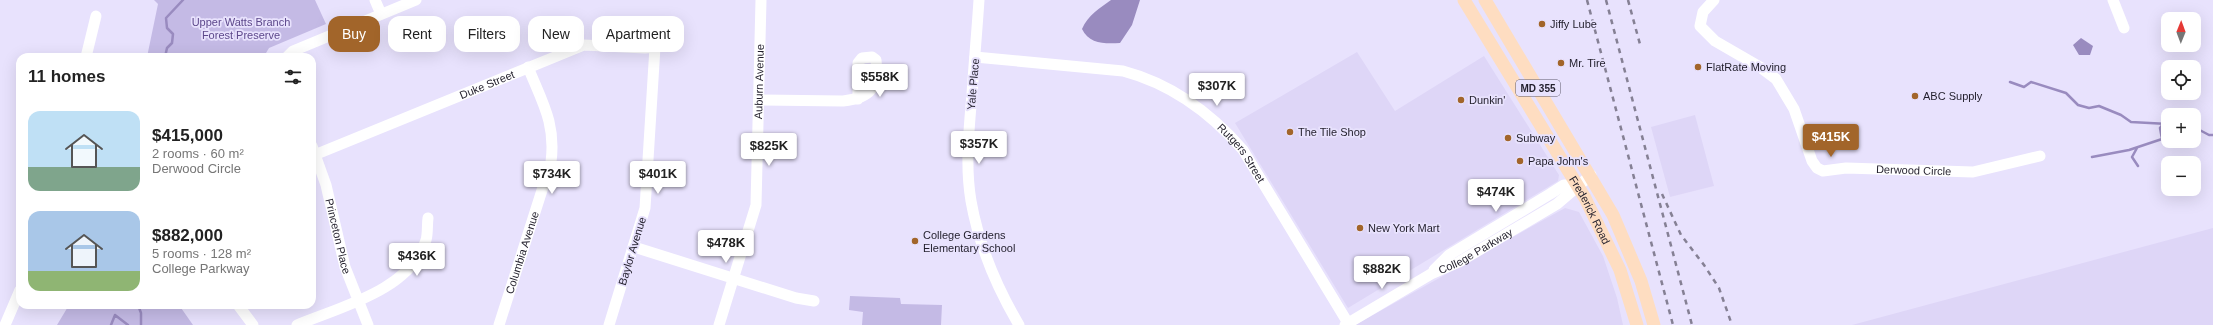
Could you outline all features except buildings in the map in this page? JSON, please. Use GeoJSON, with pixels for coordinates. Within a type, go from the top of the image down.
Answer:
{"type":"FeatureCollection","features":[{"type":"Feature","properties":{"kind":"main road","name":"Frederick Road"},"geometry":{"type":"LineString","coordinates":[[1464,0],[1577,185],[1620,270],[1637,325]]}},
{"type":"Feature","properties":{"kind":"main road","name":"Frederick Road"},"geometry":{"type":"LineString","coordinates":[[1485,0],[1591,175],[1626,244],[1641,281],[1654,325]]}},
{"type":"Feature","properties":{"kind":"street"},"geometry":{"type":"LineString","coordinates":[[375,0],[381,14]]}},
{"type":"Feature","properties":{"kind":"street"},"geometry":{"type":"LineString","coordinates":[[291,53],[416,0]]}},
{"type":"Feature","properties":{"kind":"street","name":"Auburn Avenue"},"geometry":{"type":"LineString","coordinates":[[719,325],[756,205],[761,0]]}},
{"type":"Feature","properties":{"kind":"street","name":"Yale Place"},"geometry":{"type":"LineString","coordinates":[[979,0],[968,134],[968,167],[971,200],[979,238],[991,273],[1019,325]]}},
{"type":"Feature","properties":{"kind":"street","name":"Derwood Circle"},"geometry":{"type":"LineString","coordinates":[[1714,0],[1703,12],[1700,26],[1715,41],[1760,67],[1776,79],[1794,108],[1812,161],[1817,168],[1823,171],[1846,168],[1973,172],[2040,156]]}},
{"type":"Feature","properties":{"kind":"street"},"geometry":{"type":"LineString","coordinates":[[2113,0],[2124,28]]}},
{"type":"Feature","properties":{"kind":"street"},"geometry":{"type":"LineString","coordinates":[[87,53],[96,16]]}},
{"type":"Feature","properties":{"kind":"street","name":"Duke Street"},"geometry":{"type":"LineString","coordinates":[[316,151],[584,45],[646,48],[656,47],[654,56]]}},
{"type":"Feature","properties":{"kind":"street","name":"Baylor Avenue"},"geometry":{"type":"LineString","coordinates":[[609,325],[634,248],[645,208],[654,56]]}},
{"type":"Feature","properties":{"kind":"street","name":"Rutgers Street"},"geometry":{"type":"LineString","coordinates":[[975,58],[1123,71],[1140,76],[1172,90],[1196,104],[1224,128],[1243,150],[1346,324]]}},
{"type":"Feature","properties":{"kind":"street","name":"Columbia Avenue"},"geometry":{"type":"LineString","coordinates":[[499,325],[551,162],[553,143],[551,122],[528,67]]}},
{"type":"Feature","properties":{"kind":"street"},"geometry":{"type":"LineString","coordinates":[[759,100],[843,101],[858,98]]}},
{"type":"Feature","properties":{"kind":"street","name":"Princeton Place"},"geometry":{"type":"LineString","coordinates":[[316,159],[326,184],[345,267],[368,325]]}},
{"type":"Feature","properties":{"kind":"street","name":"College Parkway"},"geometry":{"type":"LineString","coordinates":[[1346,324],[1431,274],[1449,255],[1456,250],[1564,185],[1577,185],[1591,175]]}},
{"type":"Feature","properties":{"kind":"street"},"geometry":{"type":"LineString","coordinates":[[297,325],[387,287],[411,267],[424,245],[428,218]]}},
{"type":"Feature","properties":{"kind":"street"},"geometry":{"type":"LineString","coordinates":[[634,248],[796,298],[814,301]]}},
{"type":"Feature","properties":{"kind":"street"},"geometry":{"type":"LineString","coordinates":[[5,325],[16,299]]}},
{"type":"Feature","properties":{"kind":"street"},"geometry":{"type":"LineString","coordinates":[[241,309],[252,325]]}},
{"type":"Feature","properties":{"kind":"shaded area"},"geometry":{"type":"Polygon","coordinates":[[[1111,0],[1140,0],[1132,25],[1120,43],[1098,42],[1089,38],[1082,29],[1091,16],[1111,0]]]}},
{"type":"Feature","properties":{"kind":"shaded area"},"geometry":{"type":"Polygon","coordinates":[[[2081,38],[2093,46],[2090,55],[2079,55],[2073,45],[2081,38]]]}},
{"type":"Feature","properties":{"kind":"shaded area"},"geometry":{"type":"Polygon","coordinates":[[[1357,52],[1395,111],[1484,56],[1559,175],[1558,181],[1348,308],[1235,123],[1357,52]]]}},
{"type":"Feature","properties":{"kind":"shaded area"},"geometry":{"type":"Polygon","coordinates":[[[1695,115],[1714,186],[1670,197],[1651,127],[1695,115]]]}},
{"type":"Feature","properties":{"kind":"shaded area"},"geometry":{"type":"Polygon","coordinates":[[[1565,208],[1579,212],[1603,256],[1617,298],[1623,325],[1355,325],[1565,208]]]}},
{"type":"Feature","properties":{"kind":"shaded area"},"geometry":{"type":"Polygon","coordinates":[[[2213,228],[2213,325],[1852,325],[2213,228]]]}},
{"type":"Feature","properties":{"kind":"green space","name":"Upper Watts Branch Forest Preserve"},"geometry":{"type":"Polygon","coordinates":[[[154,0],[315,0],[326,24],[269,48],[266,53],[148,53],[158,4],[154,0]]]}},
{"type":"Feature","properties":{"kind":"green space"},"geometry":{"type":"Polygon","coordinates":[[[850,296],[900,298],[901,304],[942,305],[941,325],[862,325],[863,312],[849,310],[850,296]]]}},
{"type":"Feature","properties":{"kind":"green space"},"geometry":{"type":"Polygon","coordinates":[[[67,309],[182,309],[193,325],[57,325],[67,309]]]}},
{"type":"Feature","properties":{"kind":"waterway"},"geometry":{"type":"LineString","coordinates":[[166,53],[167,48],[172,43],[173,34],[167,28],[166,18],[183,0]]}},
{"type":"Feature","properties":{"kind":"waterway"},"geometry":{"type":"LineString","coordinates":[[2010,82],[2024,87],[2031,82],[2066,93],[2078,105],[2089,108],[2099,106],[2121,115],[2131,122],[2161,124]]}},
{"type":"Feature","properties":{"kind":"waterway"},"geometry":{"type":"LineString","coordinates":[[2161,127],[2161,134]]}},
{"type":"Feature","properties":{"kind":"waterway"},"geometry":{"type":"LineString","coordinates":[[2201,131],[2209,135],[2213,135]]}},
{"type":"Feature","properties":{"kind":"waterway"},"geometry":{"type":"LineString","coordinates":[[2092,157],[2129,150],[2161,139]]}},
{"type":"Feature","properties":{"kind":"waterway"},"geometry":{"type":"LineString","coordinates":[[2137,148],[2132,157],[2138,166]]}},
{"type":"Feature","properties":{"kind":"waterway"},"geometry":{"type":"LineString","coordinates":[[140,309],[141,325]]}},
{"type":"Feature","properties":{"kind":"waterway"},"geometry":{"type":"LineString","coordinates":[[111,325],[115,315],[128,325]]}},
{"type":"Feature","properties":{"kind":"railway"},"geometry":{"type":"LineString","coordinates":[[1587,0],[1673,325]]}},
{"type":"Feature","properties":{"kind":"railway"},"geometry":{"type":"LineString","coordinates":[[1606,0],[1692,325]]}},
{"type":"Feature","properties":{"kind":"railway"},"geometry":{"type":"LineString","coordinates":[[1628,0],[1641,48]]}},
{"type":"Feature","properties":{"kind":"railway"},"geometry":{"type":"LineString","coordinates":[[1662,194],[1681,235],[1704,265],[1719,288],[1732,325]]}},
{"type":"Feature","properties":{"kind":"place","name":"Jiffy Lube"},"geometry":{"type":"Point","coordinates":[1542,24]}},
{"type":"Feature","properties":{"kind":"place","name":"Mr. Tire"},"geometry":{"type":"Point","coordinates":[1561,63]}},
{"type":"Feature","properties":{"kind":"place","name":"FlatRate Moving"},"geometry":{"type":"Point","coordinates":[1698,67]}},
{"type":"Feature","properties":{"kind":"place","name":"ABC Supply"},"geometry":{"type":"Point","coordinates":[1915,96]}},
{"type":"Feature","properties":{"kind":"place","name":"Dunkin'"},"geometry":{"type":"Point","coordinates":[1461,100]}},
{"type":"Feature","properties":{"kind":"place","name":"The Tile Shop"},"geometry":{"type":"Point","coordinates":[1290,132]}},
{"type":"Feature","properties":{"kind":"place","name":"Subway"},"geometry":{"type":"Point","coordinates":[1508,138]}},
{"type":"Feature","properties":{"kind":"place","name":"Papa John's"},"geometry":{"type":"Point","coordinates":[1520,161]}},
{"type":"Feature","properties":{"kind":"place","name":"New York Mart"},"geometry":{"type":"Point","coordinates":[1360,228]}},
{"type":"Feature","properties":{"kind":"place","name":"College Gardens Elementary School"},"geometry":{"type":"Point","coordinates":[915,241]}}]}
